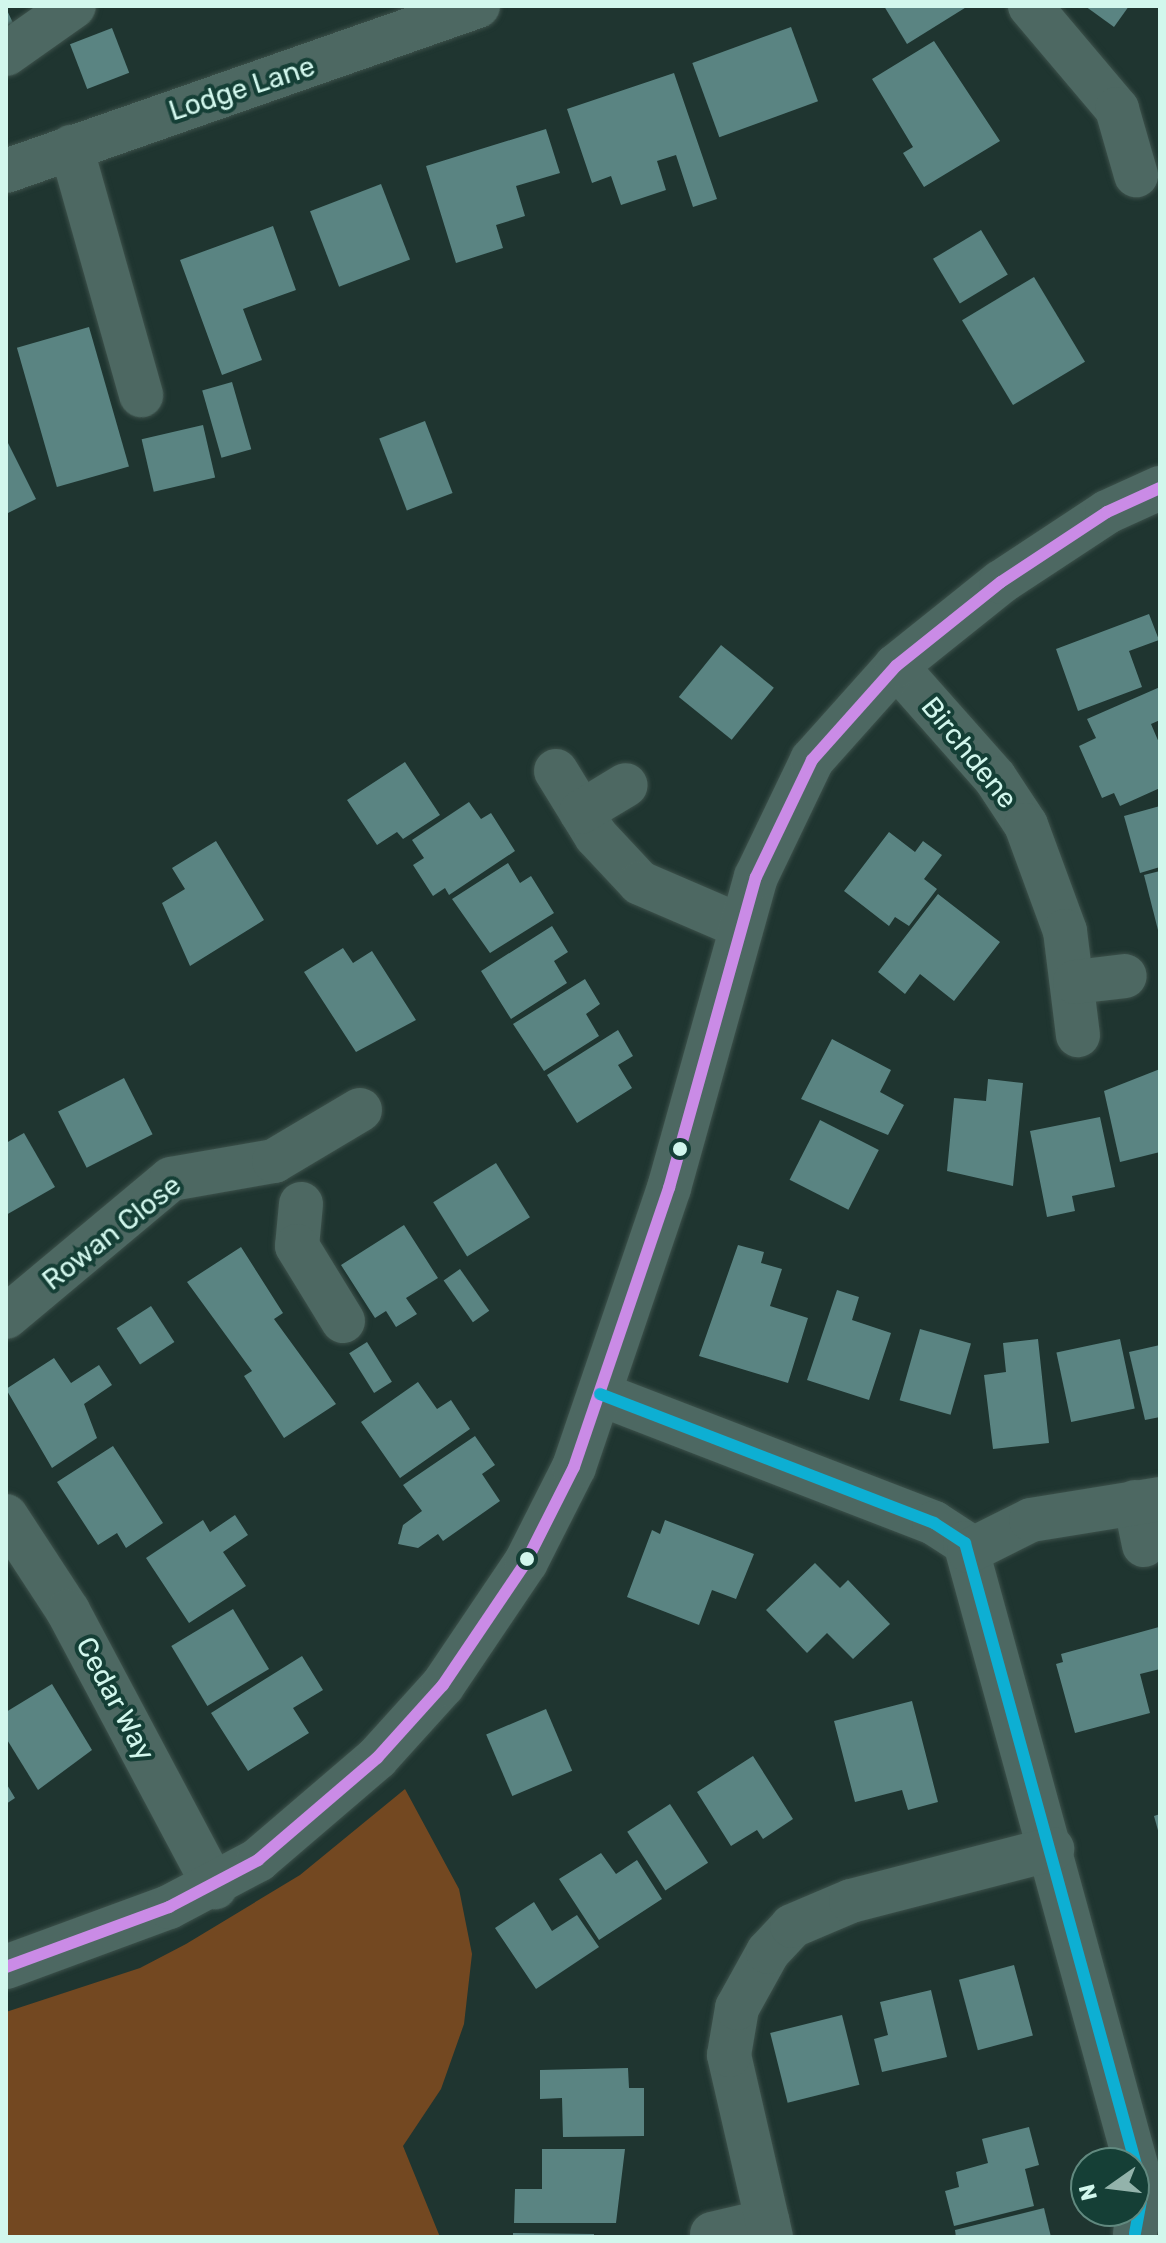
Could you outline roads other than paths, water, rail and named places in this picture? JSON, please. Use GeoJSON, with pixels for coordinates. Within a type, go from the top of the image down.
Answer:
{"type":"FeatureCollection","features":[{"type":"Feature","properties":{"kind":"street"},"geometry":{"type":"LineString","coordinates":[[6,54],[74,6]]}},
{"type":"Feature","properties":{"kind":"street","name":"Lodge Lane"},"geometry":{"type":"LineString","coordinates":[[6,171],[478,6]]}},
{"type":"Feature","properties":{"kind":"street"},"geometry":{"type":"LineString","coordinates":[[1030,6],[1117,109],[1136,175]]}},
{"type":"Feature","properties":{"kind":"street"},"geometry":{"type":"LineString","coordinates":[[71,147],[141,395]]}},
{"type":"Feature","properties":{"kind":"street"},"geometry":{"type":"LineString","coordinates":[[6,1967],[215,1887],[377,1758],[451,1674],[526,1562],[600,1394],[669,1188],[740,926],[793,793],[838,726],[896,666],[1052,545],[1160,488]]}},
{"type":"Feature","properties":{"kind":"street","name":"Birchdene"},"geometry":{"type":"LineString","coordinates":[[896,666],[995,778],[1026,825],[1058,909],[1075,982],[1078,1035]]}},
{"type":"Feature","properties":{"kind":"street"},"geometry":{"type":"LineString","coordinates":[[556,771],[581,812],[647,889],[740,926]]}},
{"type":"Feature","properties":{"kind":"street"},"geometry":{"type":"LineString","coordinates":[[581,812],[626,785]]}},
{"type":"Feature","properties":{"kind":"street"},"geometry":{"type":"LineString","coordinates":[[1075,982],[1125,976]]}},
{"type":"Feature","properties":{"kind":"street","name":"Rowan Close"},"geometry":{"type":"LineString","coordinates":[[6,1317],[171,1179],[274,1161],[360,1110]]}},
{"type":"Feature","properties":{"kind":"street"},"geometry":{"type":"LineString","coordinates":[[274,1161],[310,1216],[297,1246],[343,1321]]}},
{"type":"Feature","properties":{"kind":"street"},"geometry":{"type":"LineString","coordinates":[[600,1394],[934,1523],[969,1551],[1151,2188],[1135,2233]]}},
{"type":"Feature","properties":{"kind":"street"},"geometry":{"type":"LineString","coordinates":[[969,1551],[1031,1520],[1148,1500],[1144,1545]]}},
{"type":"Feature","properties":{"kind":"street","name":"Cedar Way"},"geometry":{"type":"LineString","coordinates":[[6,1516],[68,1611],[215,1887]]}},
{"type":"Feature","properties":{"kind":"street"},"geometry":{"type":"LineString","coordinates":[[712,2234],[769,2229],[729,2055],[737,2008],[768,1952],[792,1926],[851,1901],[1052,1849]]}}]}
